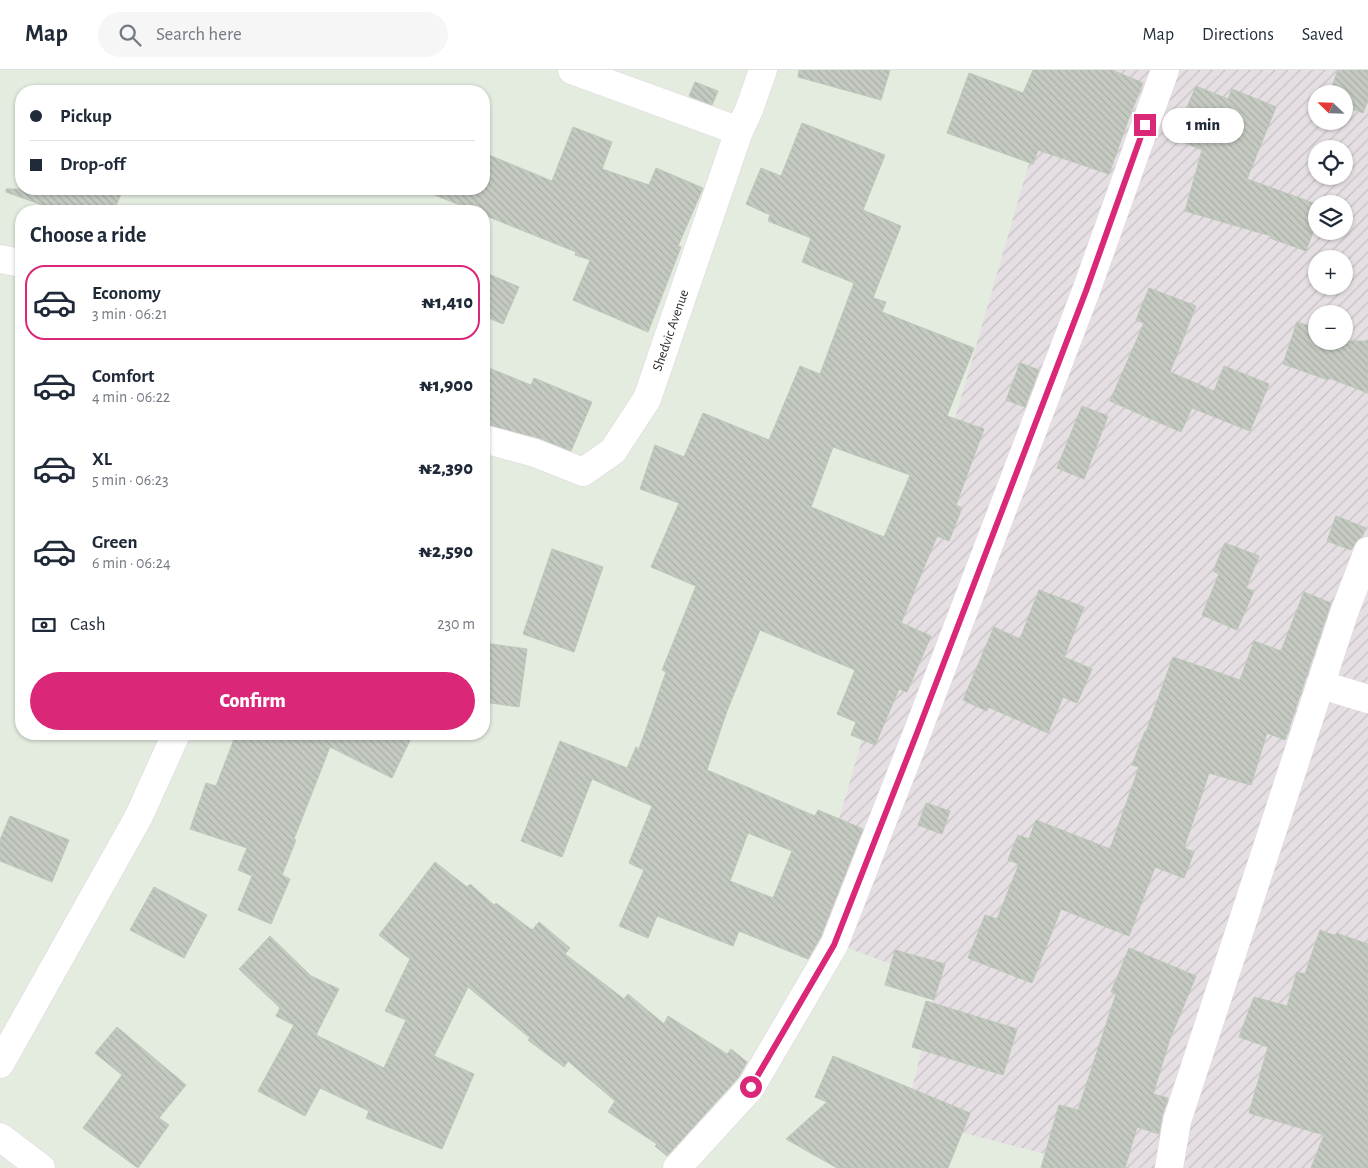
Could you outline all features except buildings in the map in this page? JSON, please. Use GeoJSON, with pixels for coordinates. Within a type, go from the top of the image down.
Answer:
{"type":"FeatureCollection","features":[{"type":"Feature","properties":{"kind":"street"},"geometry":{"type":"LineString","coordinates":[[572,70],[739,131]]}},
{"type":"Feature","properties":{"kind":"street","name":"Shedvic Avenue"},"geometry":{"type":"LineString","coordinates":[[490,441],[535,453],[583,472],[613,451],[647,399],[739,131],[749,110],[763,70]]}},
{"type":"Feature","properties":{"kind":"street"},"geometry":{"type":"LineString","coordinates":[[677,1168],[751,1087],[834,945],[1082,301],[1165,70]]}},
{"type":"Feature","properties":{"kind":"street"},"geometry":{"type":"LineString","coordinates":[[0,259],[15,262]]}},
{"type":"Feature","properties":{"kind":"street"},"geometry":{"type":"LineString","coordinates":[[1168,1168],[1177,1121],[1322,685],[1344,613],[1368,551]]}},
{"type":"Feature","properties":{"kind":"street"},"geometry":{"type":"LineString","coordinates":[[1322,685],[1368,699]]}},
{"type":"Feature","properties":{"kind":"street"},"geometry":{"type":"LineString","coordinates":[[0,1064],[139,816],[173,740]]}},
{"type":"Feature","properties":{"kind":"street"},"geometry":{"type":"LineString","coordinates":[[0,1137],[38,1167]]}},
{"type":"Feature","properties":{"kind":"shaded area"},"geometry":{"type":"Polygon","coordinates":[[[1056,70],[1368,70],[1368,1168],[1099,1168],[905,1118],[938,981],[806,933],[1056,70]]]}},
{"type":"Feature","properties":{"kind":"route"},"geometry":{"type":"LineString","coordinates":[[751,1087],[834,945],[1086,291],[1145,125]]}}]}
